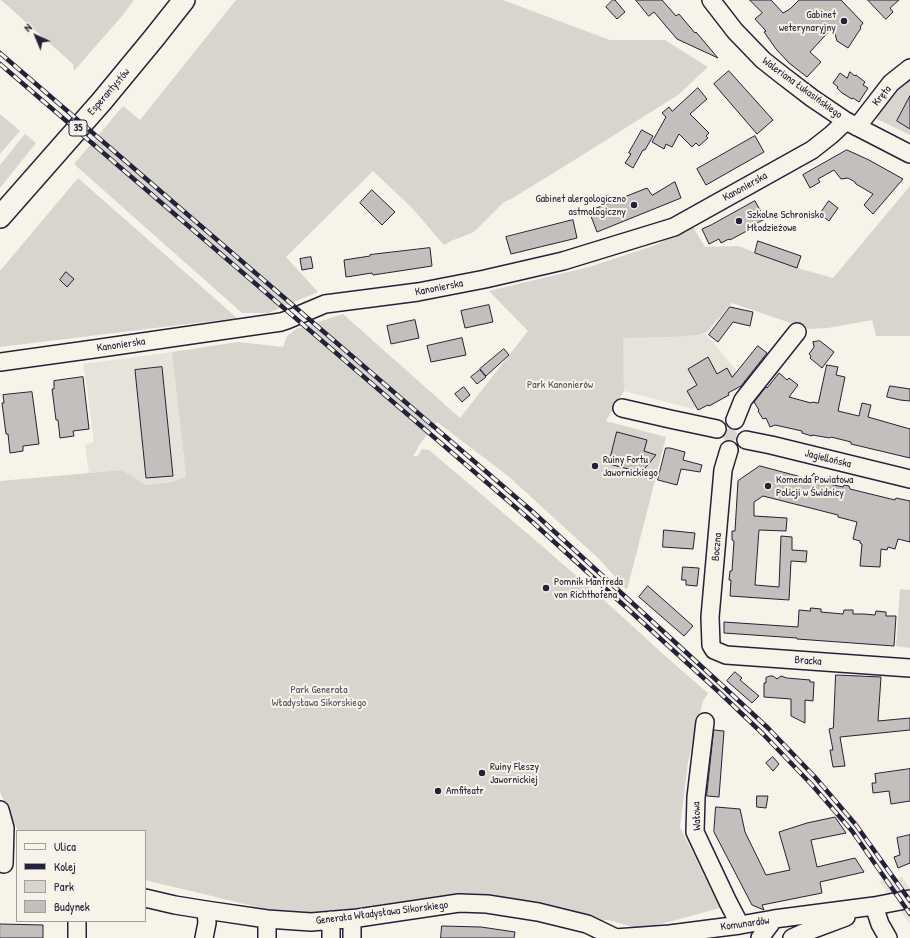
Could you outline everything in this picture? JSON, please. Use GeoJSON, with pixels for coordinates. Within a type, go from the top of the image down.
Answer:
{"type":"FeatureCollection","features":[{"type":"Feature","properties":{"kind":"main road","name":"Esperantystów"},"geometry":{"type":"LineString","coordinates":[[0,217],[121,78],[184,0]]}},
{"type":"Feature","properties":{"kind":"street","name":"Waleriana Łukasińskiego"},"geometry":{"type":"LineString","coordinates":[[711,0],[735,31],[762,60],[812,98],[852,124],[910,154]]}},
{"type":"Feature","properties":{"kind":"street","name":"Kręta"},"geometry":{"type":"LineString","coordinates":[[852,124],[891,83],[910,68]]}},
{"type":"Feature","properties":{"kind":"street","name":"Kanonierska"},"geometry":{"type":"LineString","coordinates":[[0,362],[281,322],[326,304],[418,292],[563,262],[674,227],[812,150],[831,135],[852,124]]}},
{"type":"Feature","properties":{"kind":"street"},"geometry":{"type":"LineString","coordinates":[[735,420],[743,400],[797,332]]}},
{"type":"Feature","properties":{"kind":"street"},"geometry":{"type":"LineString","coordinates":[[622,408],[717,429]]}},
{"type":"Feature","properties":{"kind":"street"},"geometry":{"type":"LineString","coordinates":[[735,420],[744,425],[747,435],[746,440],[739,448],[729,450],[724,448],[717,440],[717,429],[724,421],[735,420]]}},
{"type":"Feature","properties":{"kind":"street","name":"Jagiellońska"},"geometry":{"type":"LineString","coordinates":[[746,440],[910,479]]}},
{"type":"Feature","properties":{"kind":"street","name":"Boczna"},"geometry":{"type":"LineString","coordinates":[[711,644],[710,617],[723,470],[729,450]]}},
{"type":"Feature","properties":{"kind":"street","name":"Bracka"},"geometry":{"type":"LineString","coordinates":[[711,644],[714,650],[726,655],[910,668]]}},
{"type":"Feature","properties":{"kind":"street","name":"Wałowa"},"geometry":{"type":"LineString","coordinates":[[705,722],[696,797],[695,832],[740,925]]}},
{"type":"Feature","properties":{"kind":"street"},"geometry":{"type":"LineString","coordinates":[[0,810],[5,828],[7,865]]}},
{"type":"Feature","properties":{"kind":"street","name":"Generała Władysława Sikorskiego"},"geometry":{"type":"LineString","coordinates":[[146,898],[175,906],[267,919],[311,922],[352,919],[459,903],[487,904],[538,912],[587,924],[616,938]]}},
{"type":"Feature","properties":{"kind":"street","name":"Komunardów"},"geometry":{"type":"LineString","coordinates":[[616,938],[670,934],[685,935],[774,919],[874,906],[910,899]]}},
{"type":"Feature","properties":{"kind":"street"},"geometry":{"type":"LineString","coordinates":[[874,906],[880,924],[888,938]]}},
{"type":"Feature","properties":{"kind":"street","name":"Komunardów"},"geometry":{"type":"LineString","coordinates":[[792,938],[874,906]]}},
{"type":"Feature","properties":{"kind":"street"},"geometry":{"type":"LineString","coordinates":[[204,938],[207,923],[206,910]]}},
{"type":"Feature","properties":{"kind":"street"},"geometry":{"type":"LineString","coordinates":[[266,938],[267,919]]}},
{"type":"Feature","properties":{"kind":"street"},"geometry":{"type":"LineString","coordinates":[[352,919],[352,938]]}},
{"type":"Feature","properties":{"kind":"street"},"geometry":{"type":"LineString","coordinates":[[760,938],[774,919]]}},
{"type":"Feature","properties":{"kind":"street"},"geometry":{"type":"LineString","coordinates":[[331,920],[331,938]]}},
{"type":"Feature","properties":{"kind":"street"},"geometry":{"type":"LineString","coordinates":[[76,938],[77,922]]}},
{"type":"Feature","properties":{"kind":"shaded area"},"geometry":{"type":"Polygon","coordinates":[[[705,333],[746,382],[728,393],[729,395],[698,410],[696,408],[693,409],[624,391],[622,338],[673,337],[705,333]]]}},
{"type":"Feature","properties":{"kind":"shaded area"},"geometry":{"type":"Polygon","coordinates":[[[172,352],[186,476],[173,482],[146,485],[122,470],[89,473],[85,444],[94,442],[83,364],[172,352]]]}},
{"type":"Feature","properties":{"kind":"shaded area"},"geometry":{"type":"Polygon","coordinates":[[[902,877],[910,889],[910,924],[879,881],[902,877]]]}},
{"type":"Feature","properties":{"kind":"green space"},"geometry":{"type":"Polygon","coordinates":[[[1,0],[134,0],[74,71],[73,64],[1,0]]]}},
{"type":"Feature","properties":{"kind":"green space"},"geometry":{"type":"Polygon","coordinates":[[[236,0],[503,0],[610,40],[665,40],[708,67],[678,95],[560,169],[504,202],[474,232],[444,245],[412,208],[373,171],[286,257],[318,292],[268,313],[242,313],[74,164],[123,106],[140,120],[236,0]]]}},
{"type":"Feature","properties":{"kind":"green space"},"geometry":{"type":"Polygon","coordinates":[[[910,74],[910,135],[871,116],[910,74]]]}},
{"type":"Feature","properties":{"kind":"green space"},"geometry":{"type":"Polygon","coordinates":[[[0,114],[20,131],[0,154],[0,114]]]}},
{"type":"Feature","properties":{"kind":"green space"},"geometry":{"type":"Polygon","coordinates":[[[25,134],[36,143],[0,188],[0,165],[25,134]]]}},
{"type":"Feature","properties":{"kind":"green space"},"geometry":{"type":"Polygon","coordinates":[[[78,178],[237,318],[0,347],[0,271],[78,178]]]}},
{"type":"Feature","properties":{"kind":"green space","name":"Park Generała Władysława Sikorskiego"},"geometry":{"type":"Polygon","coordinates":[[[910,186],[910,336],[876,336],[872,320],[828,328],[808,329],[732,303],[707,332],[698,335],[623,338],[624,391],[606,421],[666,437],[627,590],[598,558],[508,476],[437,422],[420,444],[413,456],[418,456],[422,449],[429,450],[603,599],[708,693],[703,701],[688,762],[680,827],[720,908],[648,927],[633,927],[608,920],[596,921],[565,909],[522,902],[350,913],[286,914],[146,880],[146,830],[18,830],[0,792],[0,481],[122,470],[146,485],[173,482],[186,476],[172,352],[238,342],[283,347],[287,336],[296,329],[343,314],[460,418],[528,331],[489,291],[589,267],[653,246],[693,227],[705,247],[738,246],[797,268],[833,278],[910,186]]]}},
{"type":"Feature","properties":{"kind":"green space"},"geometry":{"type":"Polygon","coordinates":[[[727,428],[733,428],[737,432],[737,438],[733,442],[727,442],[723,438],[723,432],[727,428]]]}},
{"type":"Feature","properties":{"kind":"green space"},"geometry":{"type":"Polygon","coordinates":[[[900,589],[910,590],[910,648],[896,646],[900,589]]]}},
{"type":"Feature","properties":{"kind":"building"},"geometry":{"type":"Polygon","coordinates":[[[613,0],[615,0],[625,12],[617,19],[606,7],[613,0]]]}},
{"type":"Feature","properties":{"kind":"building"},"geometry":{"type":"Polygon","coordinates":[[[636,0],[662,0],[676,16],[679,14],[718,58],[677,39],[654,12],[649,16],[636,0]]]}},
{"type":"Feature","properties":{"kind":"building"},"geometry":{"type":"Polygon","coordinates":[[[750,0],[771,0],[783,13],[790,9],[799,0],[841,0],[863,23],[848,48],[837,41],[833,27],[810,52],[821,62],[807,77],[789,63],[776,49],[764,32],[766,31],[755,19],[762,13],[750,0]]]}},
{"type":"Feature","properties":{"kind":"building"},"geometry":{"type":"Polygon","coordinates":[[[868,0],[899,0],[890,8],[893,12],[886,19],[868,0]]]}},
{"type":"Feature","properties":{"kind":"building"},"geometry":{"type":"Polygon","coordinates":[[[729,71],[773,120],[757,134],[714,84],[729,71]]]}},
{"type":"Feature","properties":{"kind":"building"},"geometry":{"type":"Polygon","coordinates":[[[850,72],[865,82],[863,85],[868,88],[859,102],[842,93],[833,83],[840,73],[847,78],[850,72]]]}},
{"type":"Feature","properties":{"kind":"building"},"geometry":{"type":"Polygon","coordinates":[[[698,88],[707,99],[690,114],[709,133],[706,136],[708,138],[699,146],[696,143],[692,147],[679,134],[672,147],[666,144],[664,149],[652,142],[666,117],[662,113],[669,107],[672,111],[698,88]]]}},
{"type":"Feature","properties":{"kind":"building"},"geometry":{"type":"Polygon","coordinates":[[[910,96],[910,129],[897,121],[910,96]]]}},
{"type":"Feature","properties":{"kind":"building"},"geometry":{"type":"Polygon","coordinates":[[[642,130],[653,136],[633,168],[625,163],[631,154],[629,153],[642,130]]]}},
{"type":"Feature","properties":{"kind":"building"},"geometry":{"type":"Polygon","coordinates":[[[755,136],[764,152],[706,185],[697,169],[755,136]]]}},
{"type":"Feature","properties":{"kind":"building"},"geometry":{"type":"Polygon","coordinates":[[[847,150],[869,160],[903,179],[873,214],[864,205],[873,194],[848,178],[841,179],[834,170],[818,179],[820,182],[810,188],[803,175],[847,150]]]}},
{"type":"Feature","properties":{"kind":"building"},"geometry":{"type":"Polygon","coordinates":[[[675,182],[681,198],[597,232],[589,211],[647,188],[652,195],[675,182]]]}},
{"type":"Feature","properties":{"kind":"building"},"geometry":{"type":"Polygon","coordinates":[[[372,190],[395,212],[382,225],[360,203],[372,190]]]}},
{"type":"Feature","properties":{"kind":"building","name":"Szkolne Schronisko Młodzieżowe"},"geometry":{"type":"Polygon","coordinates":[[[755,201],[765,219],[755,224],[756,226],[730,240],[729,239],[721,243],[719,239],[709,244],[702,229],[755,201]]]}},
{"type":"Feature","properties":{"kind":"building"},"geometry":{"type":"Polygon","coordinates":[[[829,201],[838,208],[829,221],[820,214],[829,201]]]}},
{"type":"Feature","properties":{"kind":"building"},"geometry":{"type":"Polygon","coordinates":[[[573,220],[577,238],[511,254],[506,237],[573,220]]]}},
{"type":"Feature","properties":{"kind":"building"},"geometry":{"type":"Polygon","coordinates":[[[758,241],[801,256],[797,268],[755,253],[758,241]]]}},
{"type":"Feature","properties":{"kind":"building"},"geometry":{"type":"Polygon","coordinates":[[[430,248],[432,266],[373,275],[372,273],[346,277],[344,260],[370,255],[430,248]]]}},
{"type":"Feature","properties":{"kind":"building"},"geometry":{"type":"Polygon","coordinates":[[[311,257],[313,268],[302,270],[300,259],[311,257]]]}},
{"type":"Feature","properties":{"kind":"building"},"geometry":{"type":"Polygon","coordinates":[[[66,272],[74,279],[67,287],[60,280],[66,272]]]}},
{"type":"Feature","properties":{"kind":"building"},"geometry":{"type":"Polygon","coordinates":[[[489,305],[493,322],[465,328],[461,311],[489,305]]]}},
{"type":"Feature","properties":{"kind":"building"},"geometry":{"type":"Polygon","coordinates":[[[730,307],[753,312],[750,326],[733,322],[718,342],[709,335],[730,307]]]}},
{"type":"Feature","properties":{"kind":"building"},"geometry":{"type":"Polygon","coordinates":[[[415,320],[419,338],[391,344],[387,326],[415,320]]]}},
{"type":"Feature","properties":{"kind":"building"},"geometry":{"type":"Polygon","coordinates":[[[462,338],[466,355],[431,362],[427,346],[462,338]]]}},
{"type":"Feature","properties":{"kind":"building"},"geometry":{"type":"Polygon","coordinates":[[[820,341],[834,352],[822,368],[810,358],[811,356],[809,354],[814,347],[813,342],[820,341]]]}},
{"type":"Feature","properties":{"kind":"building"},"geometry":{"type":"Polygon","coordinates":[[[758,346],[767,353],[741,386],[728,393],[729,395],[698,410],[687,391],[697,385],[688,369],[708,357],[717,374],[727,368],[732,377],[758,346]]]}},
{"type":"Feature","properties":{"kind":"building"},"geometry":{"type":"Polygon","coordinates":[[[504,349],[509,355],[486,376],[480,369],[504,349]]]}},
{"type":"Feature","properties":{"kind":"building"},"geometry":{"type":"Polygon","coordinates":[[[827,365],[838,367],[836,375],[845,377],[838,411],[859,416],[862,403],[871,405],[868,417],[910,429],[910,458],[851,444],[851,442],[831,437],[812,436],[802,433],[802,431],[775,425],[770,427],[766,418],[763,419],[754,402],[766,387],[767,388],[779,373],[787,380],[789,378],[798,385],[789,397],[811,403],[818,403],[827,365]]]}},
{"type":"Feature","properties":{"kind":"building"},"geometry":{"type":"Polygon","coordinates":[[[162,367],[173,476],[146,478],[135,370],[162,367]]]}},
{"type":"Feature","properties":{"kind":"building"},"geometry":{"type":"Polygon","coordinates":[[[480,370],[486,377],[477,384],[471,377],[480,370]]]}},
{"type":"Feature","properties":{"kind":"building"},"geometry":{"type":"Polygon","coordinates":[[[83,377],[89,429],[73,431],[74,436],[60,438],[52,389],[54,389],[54,381],[83,377]]]}},
{"type":"Feature","properties":{"kind":"building"},"geometry":{"type":"Polygon","coordinates":[[[890,386],[910,389],[910,401],[887,397],[890,386]]]}},
{"type":"Feature","properties":{"kind":"building"},"geometry":{"type":"Polygon","coordinates":[[[464,387],[470,395],[462,402],[455,394],[464,387]]]}},
{"type":"Feature","properties":{"kind":"building"},"geometry":{"type":"Polygon","coordinates":[[[32,392],[39,444],[23,446],[23,451],[10,453],[2,403],[4,403],[3,395],[32,392]]]}},
{"type":"Feature","properties":{"kind":"building"},"geometry":{"type":"Polygon","coordinates":[[[617,432],[647,440],[644,451],[656,455],[640,474],[636,471],[609,464],[617,432]]]}},
{"type":"Feature","properties":{"kind":"building"},"geometry":{"type":"Polygon","coordinates":[[[666,448],[685,452],[683,460],[702,465],[700,472],[681,469],[677,485],[658,480],[666,448]]]}},
{"type":"Feature","properties":{"kind":"building"},"geometry":{"type":"Polygon","coordinates":[[[760,466],[809,479],[814,473],[816,480],[829,484],[843,487],[844,485],[849,486],[850,489],[895,500],[896,498],[910,501],[910,542],[898,539],[895,549],[888,547],[887,550],[881,549],[880,567],[860,566],[862,544],[860,541],[853,539],[857,522],[838,517],[838,515],[763,496],[754,502],[754,516],[787,518],[786,531],[759,530],[755,585],[779,587],[781,536],[792,537],[792,550],[807,551],[806,562],[791,561],[789,600],[730,596],[731,580],[729,580],[730,571],[732,571],[734,541],[732,540],[732,531],[735,531],[738,481],[760,466]]]}},
{"type":"Feature","properties":{"kind":"building"},"geometry":{"type":"Polygon","coordinates":[[[664,530],[695,533],[693,549],[663,547],[664,530]]]}},
{"type":"Feature","properties":{"kind":"building"},"geometry":{"type":"Polygon","coordinates":[[[683,567],[699,568],[697,586],[686,585],[686,580],[682,580],[683,567]]]}},
{"type":"Feature","properties":{"kind":"building"},"geometry":{"type":"Polygon","coordinates":[[[648,586],[693,626],[684,636],[639,597],[648,586]]]}},
{"type":"Feature","properties":{"kind":"building"},"geometry":{"type":"Polygon","coordinates":[[[811,608],[821,609],[821,612],[843,614],[844,610],[853,610],[853,614],[875,615],[876,611],[886,612],[886,616],[896,616],[894,646],[724,633],[724,622],[798,627],[799,610],[810,611],[811,608]]]}},
{"type":"Feature","properties":{"kind":"building"},"geometry":{"type":"Polygon","coordinates":[[[735,672],[742,678],[740,680],[759,696],[752,703],[727,681],[735,672]]]}},
{"type":"Feature","properties":{"kind":"building"},"geometry":{"type":"Polygon","coordinates":[[[836,675],[881,677],[878,721],[910,718],[910,730],[840,737],[845,766],[833,767],[830,750],[833,750],[829,729],[833,728],[836,675]]]}},
{"type":"Feature","properties":{"kind":"building"},"geometry":{"type":"Polygon","coordinates":[[[770,676],[777,679],[781,676],[810,680],[810,682],[814,682],[813,701],[805,700],[805,723],[791,716],[791,699],[764,697],[764,683],[766,683],[766,678],[770,676]]]}},
{"type":"Feature","properties":{"kind":"building"},"geometry":{"type":"Polygon","coordinates":[[[714,730],[724,731],[719,797],[707,796],[714,730]]]}},
{"type":"Feature","properties":{"kind":"building"},"geometry":{"type":"Polygon","coordinates":[[[773,757],[779,764],[773,771],[766,763],[773,757]]]}},
{"type":"Feature","properties":{"kind":"building"},"geometry":{"type":"Polygon","coordinates":[[[910,769],[910,801],[891,804],[889,791],[873,793],[872,783],[876,783],[875,774],[910,769]]]}},
{"type":"Feature","properties":{"kind":"building"},"geometry":{"type":"Polygon","coordinates":[[[757,796],[768,796],[766,808],[757,807],[757,796]]]}},
{"type":"Feature","properties":{"kind":"building"},"geometry":{"type":"Polygon","coordinates":[[[716,807],[740,809],[745,832],[766,875],[790,870],[779,832],[807,823],[835,817],[846,833],[811,840],[817,867],[855,858],[864,872],[820,882],[822,893],[762,905],[764,910],[752,905],[714,832],[716,807]]]}},
{"type":"Feature","properties":{"kind":"building"},"geometry":{"type":"Polygon","coordinates":[[[910,835],[910,863],[898,868],[894,857],[900,855],[897,838],[910,835]]]}},
{"type":"Feature","properties":{"kind":"building"},"geometry":{"type":"Polygon","coordinates":[[[0,924],[43,925],[43,938],[0,938],[0,924]]]}},
{"type":"Feature","properties":{"kind":"building"},"geometry":{"type":"Polygon","coordinates":[[[442,926],[481,927],[515,932],[514,938],[441,938],[442,926]]]}},
{"type":"Feature","properties":{"kind":"railway"},"geometry":{"type":"LineString","coordinates":[[0,53],[533,512],[768,728],[815,777],[856,825],[910,901]]}},
{"type":"Feature","properties":{"kind":"railway"},"geometry":{"type":"LineString","coordinates":[[0,64],[528,518],[720,693],[763,734],[812,785],[852,831],[910,914]]}},
{"type":"Feature","properties":{"kind":"place","name":"Gabinet weterynaryjny"},"geometry":{"type":"Point","coordinates":[844,21]}},
{"type":"Feature","properties":{"kind":"place","name":"Gabinet alergologiczno astmologiczny"},"geometry":{"type":"Point","coordinates":[634,205]}},
{"type":"Feature","properties":{"kind":"place","name":"Szkolne Schronisko Młodzieżowe"},"geometry":{"type":"Point","coordinates":[739,221]}},
{"type":"Feature","properties":{"kind":"place","name":"Ruiny Fortu Jawornickiego"},"geometry":{"type":"Point","coordinates":[595,466]}},
{"type":"Feature","properties":{"kind":"place","name":"Komenda Powiatowa Policji w Świdnicy"},"geometry":{"type":"Point","coordinates":[768,486]}},
{"type":"Feature","properties":{"kind":"place","name":"Pomnik Manfreda von Richthofena"},"geometry":{"type":"Point","coordinates":[546,588]}},
{"type":"Feature","properties":{"kind":"place","name":"Ruiny Fleszy Jawornickiej"},"geometry":{"type":"Point","coordinates":[482,773]}},
{"type":"Feature","properties":{"kind":"place","name":"Amfiteatr"},"geometry":{"type":"Point","coordinates":[438,791]}},
{"type":"Feature","properties":{"kind":"park label","name":"Park Kanonierów"},"geometry":{"type":"Point","coordinates":[560,385]}}]}
